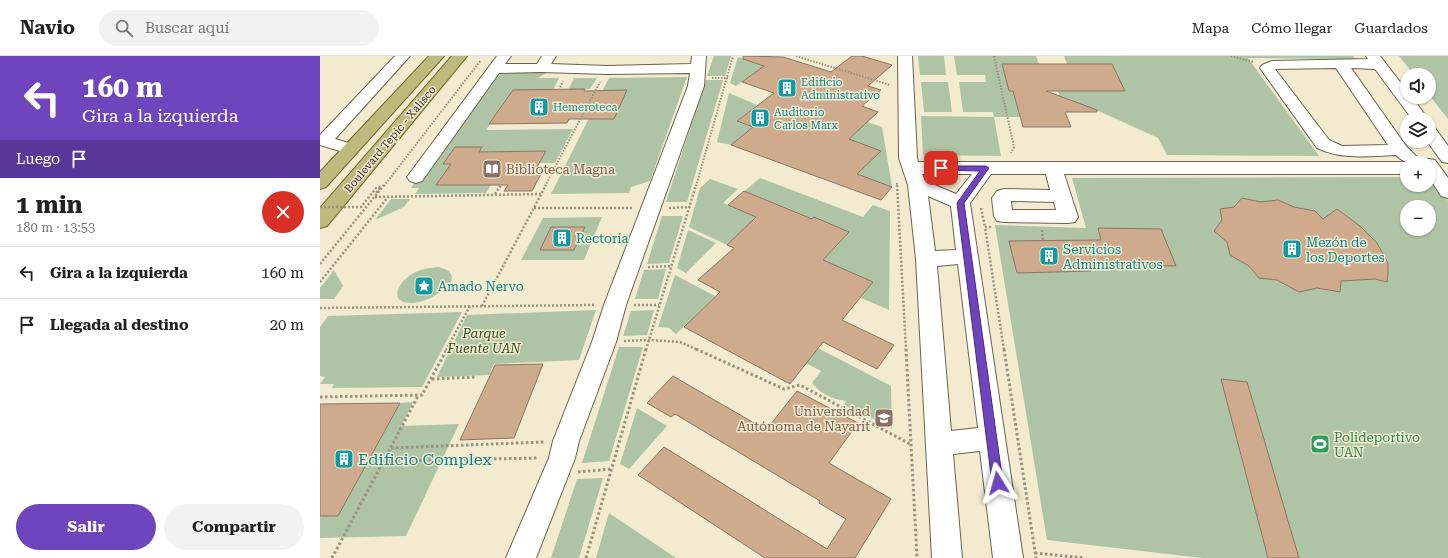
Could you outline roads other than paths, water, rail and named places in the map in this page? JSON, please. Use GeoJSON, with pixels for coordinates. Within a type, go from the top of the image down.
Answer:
{"type":"FeatureCollection","features":[{"type":"Feature","properties":{"kind":"main road","name":"Boulevard Tepic - Xalisco"},"geometry":{"type":"LineString","coordinates":[[320,183],[437,56]]}},
{"type":"Feature","properties":{"kind":"main road","name":"Boulevard Tepic - Xalisco"},"geometry":{"type":"LineString","coordinates":[[320,221],[460,56]]}},
{"type":"Feature","properties":{"kind":"street"},"geometry":{"type":"LineString","coordinates":[[350,149],[324,141],[403,56]]}},
{"type":"Feature","properties":{"kind":"street"},"geometry":{"type":"LineString","coordinates":[[541,68],[550,56]]}},
{"type":"Feature","properties":{"kind":"street"},"geometry":{"type":"LineString","coordinates":[[906,56],[909,178],[926,259],[947,558]]}},
{"type":"Feature","properties":{"kind":"street"},"geometry":{"type":"LineString","coordinates":[[416,177],[494,60],[541,68],[607,70],[698,62],[696,86],[615,305],[604,342],[561,458],[521,558]]}},
{"type":"Feature","properties":{"kind":"street"},"geometry":{"type":"LineString","coordinates":[[1400,143],[1342,151],[1335,150],[1323,144],[1267,68],[1268,66],[1356,65],[1377,61],[1415,112]]}},
{"type":"Feature","properties":{"kind":"street"},"geometry":{"type":"LineString","coordinates":[[1356,65],[1400,133]]}},
{"type":"Feature","properties":{"kind":"street"},"geometry":{"type":"LineString","coordinates":[[1390,109],[1400,130]]}},
{"type":"Feature","properties":{"kind":"street"},"geometry":{"type":"LineString","coordinates":[[1436,143],[1448,158]]}},
{"type":"Feature","properties":{"kind":"street"},"geometry":{"type":"LineString","coordinates":[[1412,148],[1421,156]]}},
{"type":"Feature","properties":{"kind":"street"},"geometry":{"type":"LineString","coordinates":[[909,178],[986,168],[1400,168]]}},
{"type":"Feature","properties":{"kind":"street"},"geometry":{"type":"LineString","coordinates":[[986,168],[971,204],[968,256],[1008,558]]}},
{"type":"Feature","properties":{"kind":"street"},"geometry":{"type":"LineString","coordinates":[[1053,168],[1062,196]]}},
{"type":"Feature","properties":{"kind":"street"},"geometry":{"type":"LineString","coordinates":[[1436,172],[1448,192]]}},
{"type":"Feature","properties":{"kind":"street"},"geometry":{"type":"LineString","coordinates":[[909,178],[971,204]]}},
{"type":"Feature","properties":{"kind":"street"},"geometry":{"type":"LineString","coordinates":[[926,259],[968,256]]}},
{"type":"Feature","properties":{"kind":"street"},"geometry":{"type":"LineString","coordinates":[[938,444],[992,438]]}},
{"type":"Feature","properties":{"kind":"place","name":"Edificio Administrativo"},"geometry":{"type":"Point","coordinates":[787,88]}},
{"type":"Feature","properties":{"kind":"place","name":"Hemeroteca"},"geometry":{"type":"Point","coordinates":[539,107]}},
{"type":"Feature","properties":{"kind":"place","name":"Auditorio Carlos Marx"},"geometry":{"type":"Point","coordinates":[760,118]}},
{"type":"Feature","properties":{"kind":"place","name":"Biblioteca Magna"},"geometry":{"type":"Point","coordinates":[492,169]}},
{"type":"Feature","properties":{"kind":"place","name":"Rectoría"},"geometry":{"type":"Point","coordinates":[562,238]}},
{"type":"Feature","properties":{"kind":"place","name":"Mezón de los Deportes"},"geometry":{"type":"Point","coordinates":[1292,249]}},
{"type":"Feature","properties":{"kind":"place","name":"Servicios Administrativos"},"geometry":{"type":"Point","coordinates":[1049,256]}},
{"type":"Feature","properties":{"kind":"place","name":"Amado Nervo"},"geometry":{"type":"Point","coordinates":[424,286]}},
{"type":"Feature","properties":{"kind":"place","name":"Universidad Autónoma de Nayarit"},"geometry":{"type":"Point","coordinates":[884,418]}},
{"type":"Feature","properties":{"kind":"place","name":"Polideportivo UAN"},"geometry":{"type":"Point","coordinates":[1320,444]}},
{"type":"Feature","properties":{"kind":"place","name":"Edificio Complex"},"geometry":{"type":"Point","coordinates":[344,459]}},
{"type":"Feature","properties":{"kind":"park label","name":"Parque Fuente UAN"},"geometry":{"type":"Point","coordinates":[484,340]}}]}
